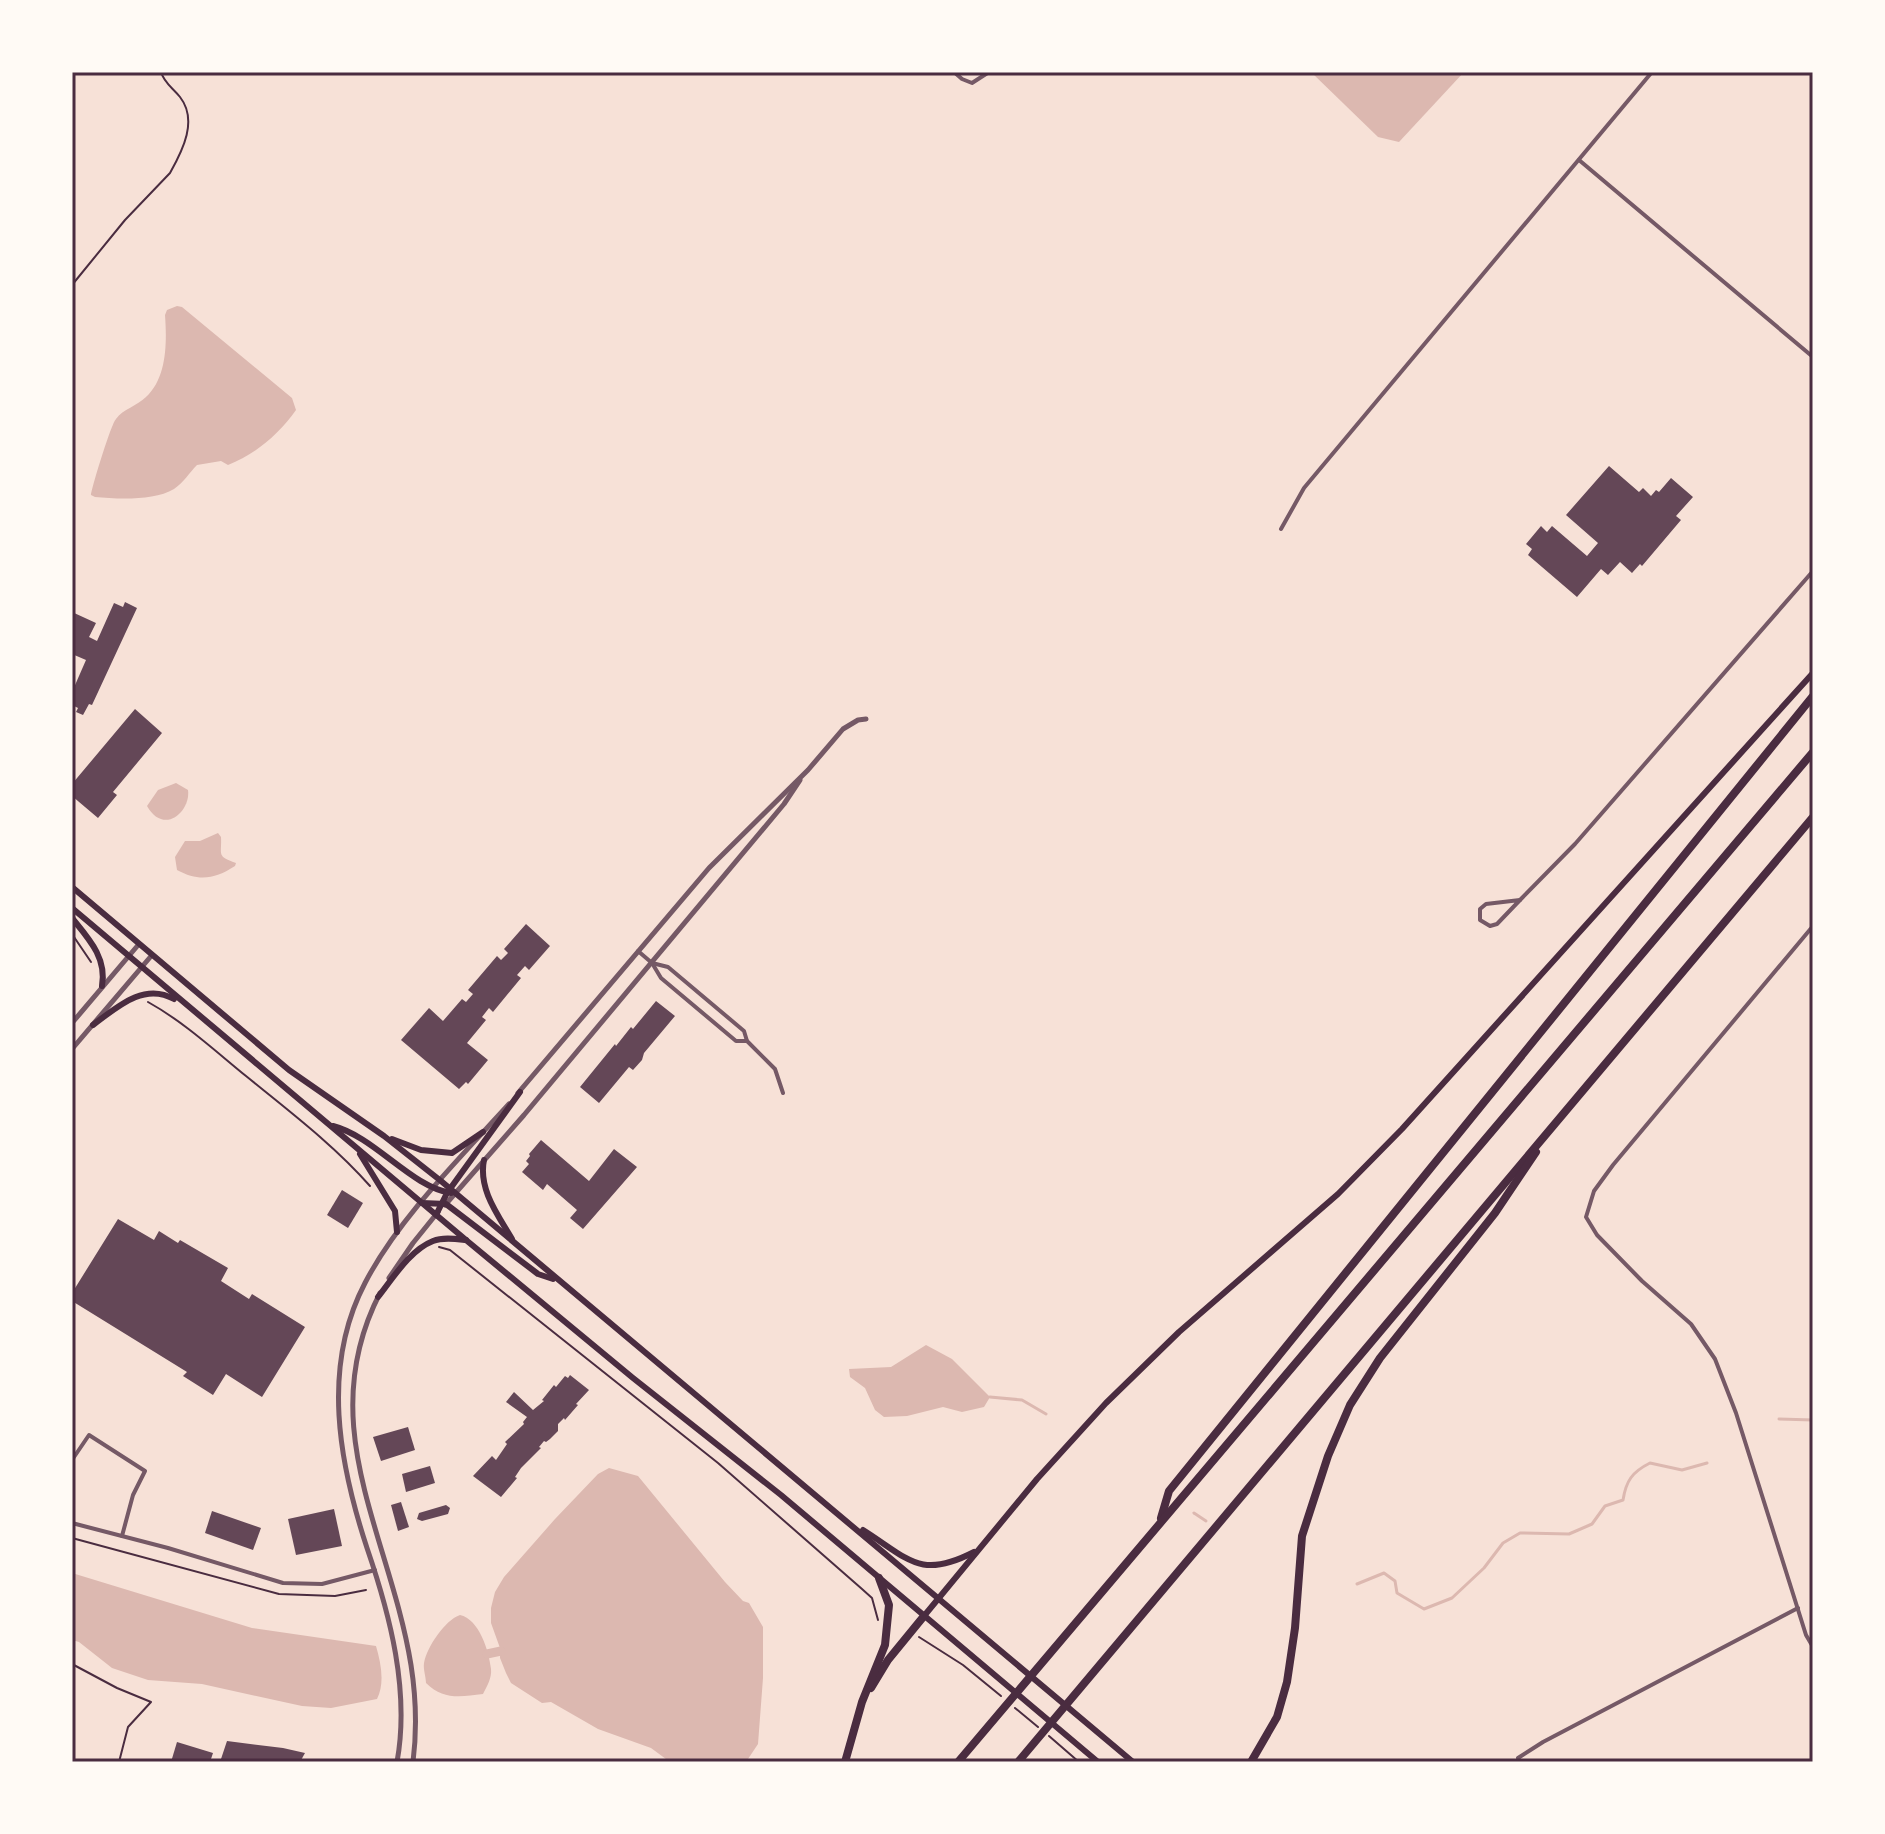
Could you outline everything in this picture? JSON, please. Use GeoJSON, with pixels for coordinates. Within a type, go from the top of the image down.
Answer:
{"type":"FeatureCollection","features":[{"type":"Feature","properties":{"kind":"highway"},"geometry":{"type":"LineString","coordinates":[[1160,1522],[1169,1491],[1813,696]]}},
{"type":"Feature","properties":{"kind":"highway"},"geometry":{"type":"LineString","coordinates":[[958,1762],[1813,752]]}},
{"type":"Feature","properties":{"kind":"highway"},"geometry":{"type":"LineString","coordinates":[[1018,1762],[1813,817]]}},
{"type":"Feature","properties":{"kind":"highway"},"geometry":{"type":"LineString","coordinates":[[1251,1762],[1277,1717],[1287,1682],[1295,1628],[1302,1536],[1328,1456],[1350,1405],[1380,1358],[1495,1213],[1558,1118]]}},
{"type":"Feature","properties":{"kind":"highway"},"geometry":{"type":"LineString","coordinates":[[845,1762],[862,1702],[885,1645],[889,1605],[879,1578]]}},
{"type":"Feature","properties":{"kind":"highway"},"geometry":{"type":"LineString","coordinates":[[862,1702],[888,1660],[924,1616]]}},
{"type":"Feature","properties":{"kind":"main road"},"geometry":{"type":"LineString","coordinates":[[924,1616],[1106,1403],[1179,1332],[1338,1194],[1402,1129],[1813,673]]}},
{"type":"Feature","properties":{"kind":"main road"},"geometry":{"type":"LineString","coordinates":[[72,887],[289,1070],[384,1136],[441,1181],[1133,1762]]}},
{"type":"Feature","properties":{"kind":"main road"},"geometry":{"type":"LineString","coordinates":[[72,908],[466,1240],[781,1495],[1098,1762]]}},
{"type":"Feature","properties":{"kind":"main road"},"geometry":{"type":"LineString","coordinates":[[72,918],[100,958],[104,975],[102,986]]}},
{"type":"Feature","properties":{"kind":"main road"},"geometry":{"type":"LineString","coordinates":[[93,1025],[132,998],[152,991],[167,994],[190,1007]]}},
{"type":"Feature","properties":{"kind":"main road"},"geometry":{"type":"LineString","coordinates":[[436,1215],[520,1092]]}},
{"type":"Feature","properties":{"kind":"main road"},"geometry":{"type":"LineString","coordinates":[[330,1125],[353,1134],[434,1188],[451,1192]]}},
{"type":"Feature","properties":{"kind":"main road"},"geometry":{"type":"LineString","coordinates":[[384,1136],[421,1150],[452,1153],[483,1132]]}},
{"type":"Feature","properties":{"kind":"main road"},"geometry":{"type":"LineString","coordinates":[[354,1145],[395,1211],[397,1232]]}},
{"type":"Feature","properties":{"kind":"main road"},"geometry":{"type":"LineString","coordinates":[[484,1160],[485,1191],[513,1243]]}},
{"type":"Feature","properties":{"kind":"main road"},"geometry":{"type":"LineString","coordinates":[[422,1203],[444,1203],[538,1274],[558,1280]]}},
{"type":"Feature","properties":{"kind":"main road"},"geometry":{"type":"LineString","coordinates":[[378,1297],[405,1263],[425,1246],[436,1239],[466,1240]]}},
{"type":"Feature","properties":{"kind":"main road"},"geometry":{"type":"LineString","coordinates":[[841,1516],[921,1565],[948,1565],[978,1550]]}},
{"type":"Feature","properties":{"kind":"street"},"geometry":{"type":"LineString","coordinates":[[954,72],[972,83],[989,72]]}},
{"type":"Feature","properties":{"kind":"street"},"geometry":{"type":"LineString","coordinates":[[1281,529],[1304,488],[1652,72]]}},
{"type":"Feature","properties":{"kind":"street"},"geometry":{"type":"LineString","coordinates":[[1579,160],[1813,357]]}},
{"type":"Feature","properties":{"kind":"street"},"geometry":{"type":"LineString","coordinates":[[1520,900],[1486,904],[1480,909],[1480,920],[1490,926],[1497,924],[1575,844],[1813,571]]}},
{"type":"Feature","properties":{"kind":"street"},"geometry":{"type":"LineString","coordinates":[[397,1762],[401,1707],[397,1669],[375,1570],[352,1503],[338,1425],[340,1375],[347,1331],[364,1285],[397,1232],[709,868],[808,770],[843,729],[866,719]]}},
{"type":"Feature","properties":{"kind":"street"},"geometry":{"type":"LineString","coordinates":[[451,1192],[484,1160],[652,963],[784,804],[808,770]]}},
{"type":"Feature","properties":{"kind":"street"},"geometry":{"type":"LineString","coordinates":[[1813,926],[1613,1165],[1594,1191],[1586,1217],[1597,1235],[1642,1281],[1691,1324],[1715,1359],[1736,1413],[1806,1635],[1813,1647]]}},
{"type":"Feature","properties":{"kind":"street"},"geometry":{"type":"LineString","coordinates":[[72,1023],[139,944]]}},
{"type":"Feature","properties":{"kind":"street"},"geometry":{"type":"LineString","coordinates":[[638,951],[652,963],[661,978],[736,1041],[747,1041]]}},
{"type":"Feature","properties":{"kind":"street"},"geometry":{"type":"LineString","coordinates":[[72,1049],[152,955]]}},
{"type":"Feature","properties":{"kind":"street"},"geometry":{"type":"LineString","coordinates":[[652,963],[668,967],[744,1031],[747,1041],[775,1069],[783,1093]]}},
{"type":"Feature","properties":{"kind":"street"},"geometry":{"type":"LineString","coordinates":[[413,1762],[415,1710],[410,1661],[368,1510],[352,1423],[354,1368],[360,1341],[378,1297],[395,1267],[436,1215]]}},
{"type":"Feature","properties":{"kind":"street"},"geometry":{"type":"LineString","coordinates":[[72,1460],[89,1435],[145,1471],[133,1495],[122,1536]]}},
{"type":"Feature","properties":{"kind":"street"},"geometry":{"type":"LineString","coordinates":[[72,1523],[283,1583],[322,1584],[375,1570]]}},
{"type":"Feature","properties":{"kind":"street"},"geometry":{"type":"LineString","coordinates":[[1519,1760],[1798,1608]]}},
{"type":"Feature","properties":{"kind":"path"},"geometry":{"type":"LineString","coordinates":[[72,285],[175,165],[188,130],[189,114],[161,72]]}},
{"type":"Feature","properties":{"kind":"path"},"geometry":{"type":"LineString","coordinates":[[72,934],[91,962]]}},
{"type":"Feature","properties":{"kind":"path"},"geometry":{"type":"LineString","coordinates":[[147,1001],[170,1014],[266,1092],[351,1164],[374,1190]]}},
{"type":"Feature","properties":{"kind":"path"},"geometry":{"type":"LineString","coordinates":[[438,1246],[450,1250],[718,1463],[872,1598],[878,1620]]}},
{"type":"Feature","properties":{"kind":"path"},"geometry":{"type":"LineString","coordinates":[[72,1538],[279,1594],[335,1596],[366,1590]]}},
{"type":"Feature","properties":{"kind":"path"},"geometry":{"type":"LineString","coordinates":[[916,1635],[974,1674],[1078,1761]]}},
{"type":"Feature","properties":{"kind":"path"},"geometry":{"type":"LineString","coordinates":[[72,1664],[151,1702],[128,1727],[119,1762]]}},
{"type":"Feature","properties":{"kind":"shaded area"},"geometry":{"type":"Polygon","coordinates":[[[1311,72],[1464,72],[1399,142],[1378,137],[1311,72]]]}},
{"type":"Feature","properties":{"kind":"shaded area"},"geometry":{"type":"Polygon","coordinates":[[[177,306],[292,398],[296,410],[274,435],[248,455],[228,465],[221,461],[197,465],[178,486],[166,493],[136,498],[95,497],[91,495],[92,490],[116,419],[146,397],[158,380],[165,348],[165,315],[167,310],[177,306]]]}},
{"type":"Feature","properties":{"kind":"shaded area"},"geometry":{"type":"Polygon","coordinates":[[[176,783],[188,790],[185,806],[175,817],[161,819],[147,806],[158,790],[176,783]]]}},
{"type":"Feature","properties":{"kind":"shaded area"},"geometry":{"type":"Polygon","coordinates":[[[218,833],[221,837],[221,854],[236,863],[235,866],[207,877],[177,870],[175,857],[185,841],[200,841],[218,833]]]}},
{"type":"Feature","properties":{"kind":"shaded area"},"geometry":{"type":"Polygon","coordinates":[[[926,1345],[952,1359],[990,1397],[984,1407],[962,1412],[943,1407],[907,1416],[884,1417],[875,1410],[865,1388],[850,1377],[849,1369],[891,1367],[926,1345]]]}},
{"type":"Feature","properties":{"kind":"shaded area"},"geometry":{"type":"Polygon","coordinates":[[[609,1468],[638,1476],[725,1582],[743,1601],[749,1603],[763,1627],[758,1744],[746,1762],[670,1762],[651,1748],[598,1729],[551,1702],[542,1703],[511,1683],[506,1673],[491,1623],[495,1592],[504,1577],[555,1519],[598,1474],[609,1468]]]}},
{"type":"Feature","properties":{"kind":"shaded area"},"geometry":{"type":"Polygon","coordinates":[[[72,1573],[252,1628],[376,1646],[382,1680],[377,1699],[331,1708],[302,1706],[202,1684],[148,1680],[112,1668],[72,1640],[72,1573]]]}},
{"type":"Feature","properties":{"kind":"shaded area"},"geometry":{"type":"Polygon","coordinates":[[[460,1615],[478,1629],[488,1654],[491,1676],[483,1694],[445,1695],[426,1683],[424,1665],[429,1649],[443,1628],[460,1615]]]}},
{"type":"Feature","properties":{"kind":"building"},"geometry":{"type":"Polygon","coordinates":[[[1609,466],[1639,492],[1643,488],[1651,496],[1671,478],[1693,497],[1676,516],[1681,520],[1642,566],[1640,564],[1632,573],[1620,562],[1608,575],[1601,569],[1577,597],[1528,555],[1532,549],[1526,544],[1541,526],[1547,532],[1552,526],[1587,556],[1598,543],[1566,515],[1609,466]]]}},
{"type":"Feature","properties":{"kind":"building"},"geometry":{"type":"Polygon","coordinates":[[[125,602],[137,608],[92,705],[89,704],[83,715],[76,712],[78,708],[72,705],[72,692],[86,660],[72,654],[72,612],[96,623],[89,637],[97,641],[114,603],[123,607],[125,602]]]}},
{"type":"Feature","properties":{"kind":"building"},"geometry":{"type":"Polygon","coordinates":[[[135,709],[162,733],[113,792],[117,795],[98,818],[72,796],[72,784],[135,709]]]}},
{"type":"Feature","properties":{"kind":"building"},"geometry":{"type":"Polygon","coordinates":[[[526,924],[550,946],[529,970],[525,966],[517,975],[521,978],[493,1012],[489,1008],[482,1017],[486,1020],[467,1043],[488,1060],[468,1084],[466,1082],[459,1089],[401,1040],[429,1008],[443,1021],[462,999],[466,1002],[473,994],[468,990],[497,956],[501,960],[508,953],[504,949],[526,924]]]}},
{"type":"Feature","properties":{"kind":"building"},"geometry":{"type":"Polygon","coordinates":[[[656,1001],[675,1016],[644,1053],[642,1060],[633,1070],[629,1067],[599,1103],[580,1087],[656,1001]]]}},
{"type":"Feature","properties":{"kind":"building"},"geometry":{"type":"Polygon","coordinates":[[[541,1140],[589,1181],[614,1149],[637,1167],[583,1229],[570,1218],[577,1210],[547,1184],[543,1190],[522,1172],[529,1164],[526,1161],[529,1154],[541,1140]]]}},
{"type":"Feature","properties":{"kind":"building"},"geometry":{"type":"Polygon","coordinates":[[[342,1190],[363,1203],[348,1228],[327,1215],[342,1190]]]}},
{"type":"Feature","properties":{"kind":"building"},"geometry":{"type":"Polygon","coordinates":[[[118,1219],[154,1240],[159,1231],[178,1243],[180,1240],[228,1268],[221,1281],[249,1299],[252,1294],[305,1327],[262,1397],[226,1374],[213,1395],[183,1376],[187,1372],[72,1301],[72,1293],[118,1219]]]}},
{"type":"Feature","properties":{"kind":"building"},"geometry":{"type":"Polygon","coordinates":[[[570,1375],[589,1390],[565,1420],[558,1424],[558,1431],[544,1441],[521,1468],[501,1497],[473,1476],[492,1456],[496,1460],[507,1444],[505,1442],[524,1424],[527,1417],[506,1402],[514,1392],[533,1410],[544,1401],[554,1385],[556,1387],[565,1376],[568,1378],[570,1375]]]}},
{"type":"Feature","properties":{"kind":"building"},"geometry":{"type":"Polygon","coordinates":[[[408,1427],[415,1450],[381,1461],[373,1437],[408,1427]]]}},
{"type":"Feature","properties":{"kind":"building"},"geometry":{"type":"Polygon","coordinates":[[[430,1466],[435,1483],[406,1492],[402,1474],[430,1466]]]}},
{"type":"Feature","properties":{"kind":"building"},"geometry":{"type":"Polygon","coordinates":[[[401,1502],[409,1527],[398,1531],[391,1505],[401,1502]]]}},
{"type":"Feature","properties":{"kind":"building"},"geometry":{"type":"Polygon","coordinates":[[[446,1505],[450,1508],[448,1514],[422,1521],[417,1519],[419,1513],[446,1505]]]}},
{"type":"Feature","properties":{"kind":"building"},"geometry":{"type":"Polygon","coordinates":[[[334,1509],[342,1546],[296,1555],[288,1519],[334,1509]]]}},
{"type":"Feature","properties":{"kind":"building"},"geometry":{"type":"Polygon","coordinates":[[[212,1511],[261,1528],[253,1550],[205,1533],[212,1511]]]}},
{"type":"Feature","properties":{"kind":"building"},"geometry":{"type":"Polygon","coordinates":[[[227,1741],[305,1753],[300,1762],[220,1762],[227,1741]]]}},
{"type":"Feature","properties":{"kind":"building"},"geometry":{"type":"Polygon","coordinates":[[[177,1742],[213,1753],[210,1762],[171,1762],[177,1742]]]}},
{"type":"Feature","properties":{"kind":"waterway"},"geometry":{"type":"LineString","coordinates":[[990,1397],[1022,1400],[1046,1414]]}},
{"type":"Feature","properties":{"kind":"waterway"},"geometry":{"type":"LineString","coordinates":[[1779,1419],[1813,1420]]}},
{"type":"Feature","properties":{"kind":"waterway"},"geometry":{"type":"LineString","coordinates":[[1357,1584],[1384,1573],[1395,1581],[1397,1593],[1424,1609],[1452,1598],[1484,1568],[1503,1543],[1520,1533],[1569,1534],[1592,1524],[1605,1506],[1623,1500],[1631,1478],[1650,1463],[1682,1470],[1707,1463]]}},
{"type":"Feature","properties":{"kind":"waterway"},"geometry":{"type":"LineString","coordinates":[[1194,1513],[1206,1521]]}},
{"type":"Feature","properties":{"kind":"waterway"},"geometry":{"type":"LineString","coordinates":[[487,1654],[501,1651]]}}]}
